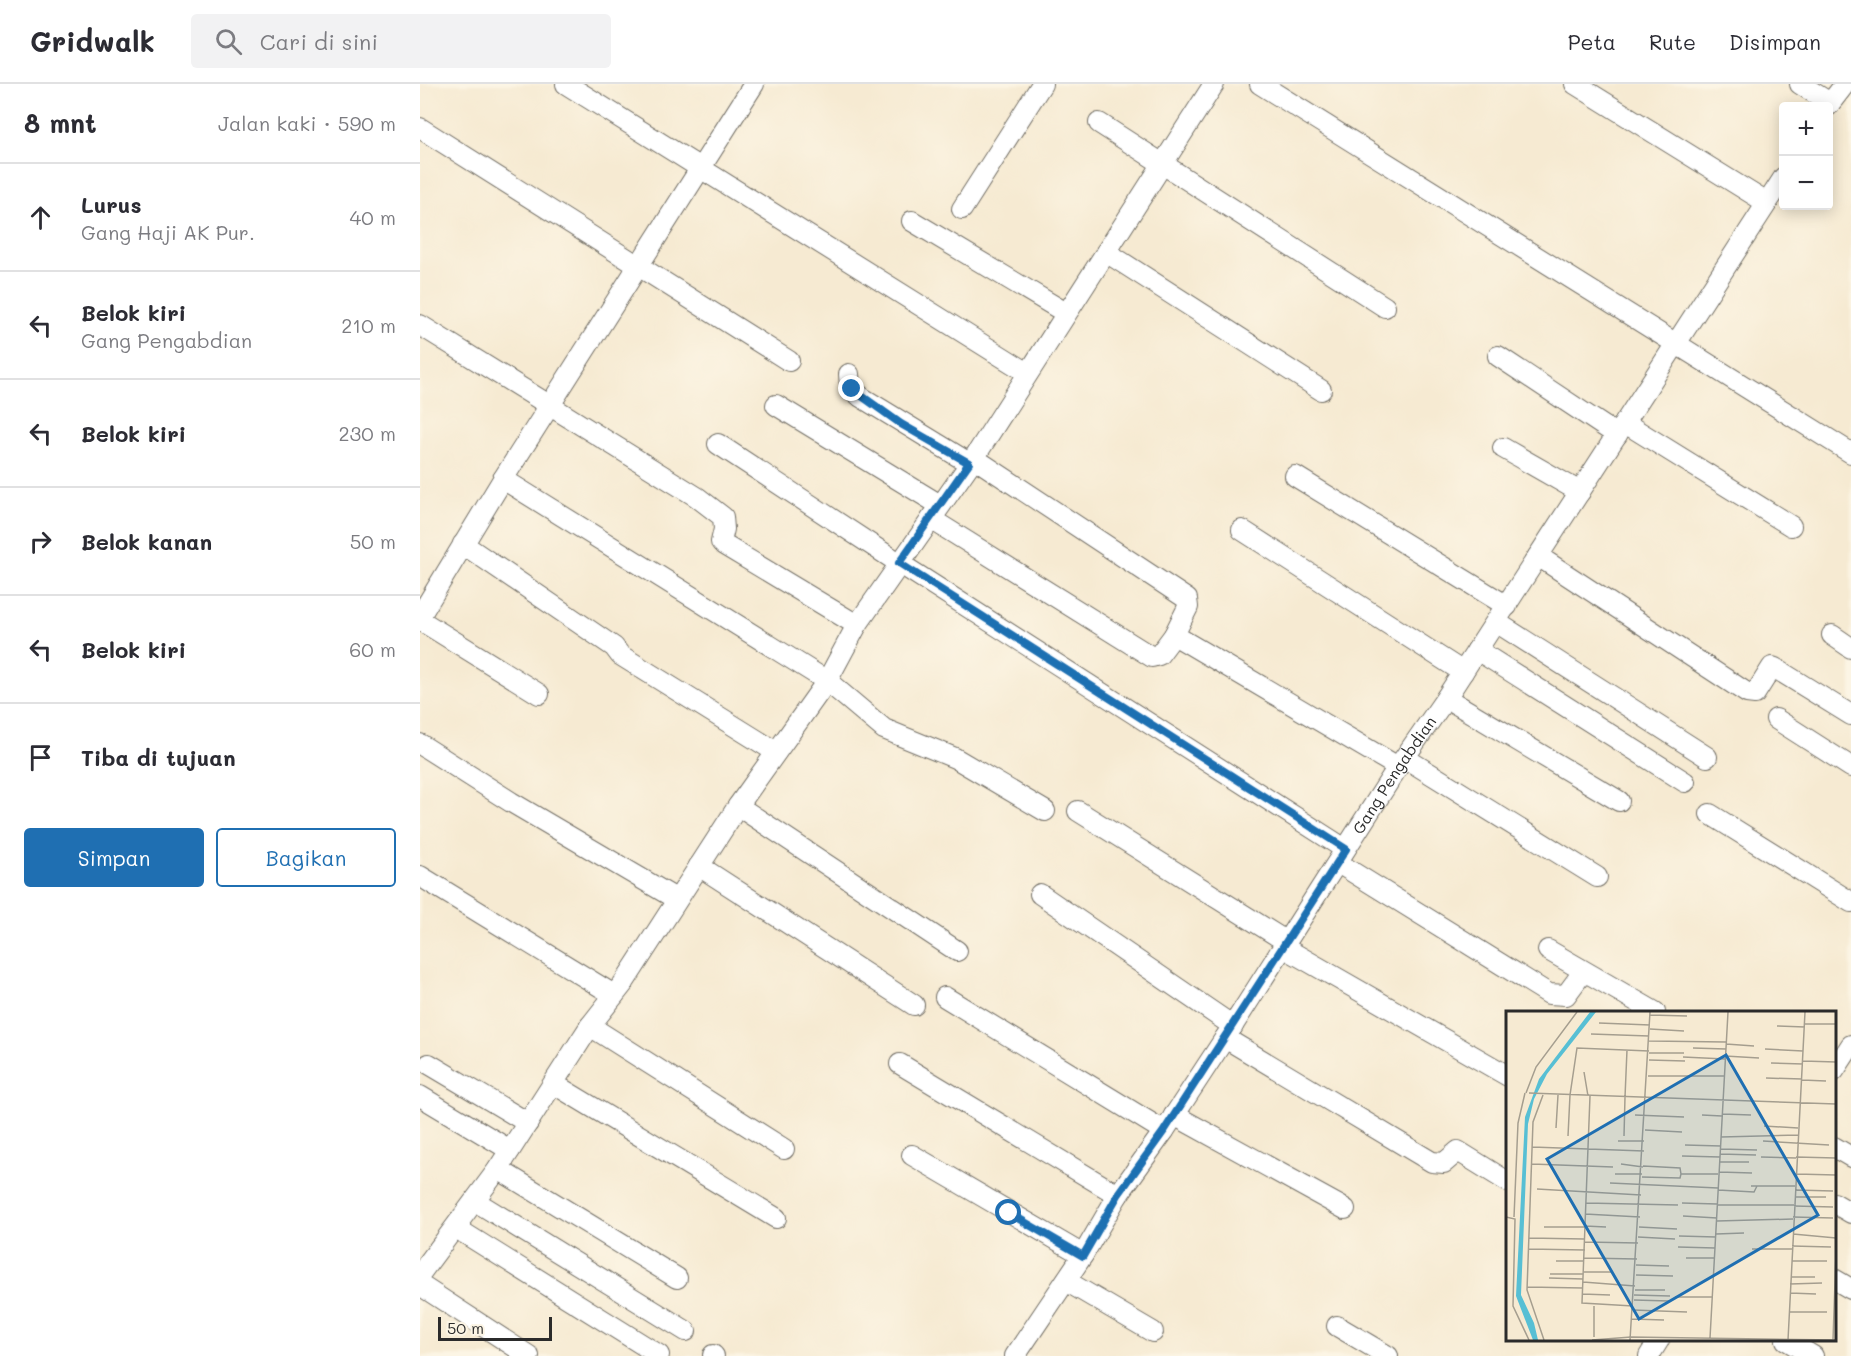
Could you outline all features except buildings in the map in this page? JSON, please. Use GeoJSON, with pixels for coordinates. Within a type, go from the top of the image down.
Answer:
{"type":"FeatureCollection","features":[{"type":"Feature","properties":{"kind":"street"},"geometry":{"type":"LineString","coordinates":[[566,84],[700,170],[1028,373]]}},
{"type":"Feature","properties":{"kind":"street"},"geometry":{"type":"LineString","coordinates":[[539,694],[420,618],[503,479],[754,84]]}},
{"type":"Feature","properties":{"kind":"street"},"geometry":{"type":"LineString","coordinates":[[962,209],[1042,84]]}},
{"type":"Feature","properties":{"kind":"street"},"geometry":{"type":"LineString","coordinates":[[423,1263],[456,1227],[498,1169],[590,1026],[614,994],[738,806],[827,681],[857,625],[972,461],[1214,84]]}},
{"type":"Feature","properties":{"kind":"street"},"geometry":{"type":"LineString","coordinates":[[1260,84],[1851,453]]}},
{"type":"Feature","properties":{"kind":"street"},"geometry":{"type":"LineString","coordinates":[[1575,84],[1767,203]]}},
{"type":"Feature","properties":{"kind":"street"},"geometry":{"type":"LineString","coordinates":[[1800,84],[1825,102]]}},
{"type":"Feature","properties":{"kind":"street"},"geometry":{"type":"LineString","coordinates":[[1831,102],[1845,84],[1851,89]]}},
{"type":"Feature","properties":{"kind":"street"},"geometry":{"type":"LineString","coordinates":[[1099,123],[1385,307]]}},
{"type":"Feature","properties":{"kind":"street"},"geometry":{"type":"LineString","coordinates":[[420,128],[789,361]]}},
{"type":"Feature","properties":{"kind":"street","name":"Gang Pengabdian"},"geometry":{"type":"LineString","coordinates":[[1015,1356],[1083,1256],[1118,1195],[1229,1032],[1779,185]]}},
{"type":"Feature","properties":{"kind":"street"},"geometry":{"type":"LineString","coordinates":[[912,221],[1066,313]]}},
{"type":"Feature","properties":{"kind":"street"},"geometry":{"type":"LineString","coordinates":[[1106,252],[1321,390]]}},
{"type":"Feature","properties":{"kind":"street"},"geometry":{"type":"LineString","coordinates":[[420,325],[719,513],[724,522],[721,542],[724,545],[857,625]]}},
{"type":"Feature","properties":{"kind":"street"},"geometry":{"type":"LineString","coordinates":[[1498,356],[1791,526]]}},
{"type":"Feature","properties":{"kind":"street"},"geometry":{"type":"LineString","coordinates":[[777,405],[1152,657],[1159,655],[1174,635],[1188,607],[1186,599],[972,461],[861,397],[850,387],[849,374]]}},
{"type":"Feature","properties":{"kind":"street"},"geometry":{"type":"LineString","coordinates":[[718,444],[1549,994],[1566,995],[1580,976],[1587,974]]}},
{"type":"Feature","properties":{"kind":"street"},"geometry":{"type":"LineString","coordinates":[[1503,448],[1580,492]]}},
{"type":"Feature","properties":{"kind":"street"},"geometry":{"type":"LineString","coordinates":[[1295,476],[1501,614],[1707,757]]}},
{"type":"Feature","properties":{"kind":"street"},"geometry":{"type":"LineString","coordinates":[[503,479],[827,681],[884,729],[955,758],[1045,811]]}},
{"type":"Feature","properties":{"kind":"street"},"geometry":{"type":"LineString","coordinates":[[1242,530],[1463,672]]}},
{"type":"Feature","properties":{"kind":"street"},"geometry":{"type":"LineString","coordinates":[[463,544],[614,647],[620,655],[776,752]]}},
{"type":"Feature","properties":{"kind":"street"},"geometry":{"type":"LineString","coordinates":[[1538,556],[1748,693],[1755,694],[1772,668],[1775,668],[1851,715]]}},
{"type":"Feature","properties":{"kind":"street"},"geometry":{"type":"LineString","coordinates":[[1174,635],[1402,763],[1597,877]]}},
{"type":"Feature","properties":{"kind":"street"},"geometry":{"type":"LineString","coordinates":[[1832,635],[1851,648]]}},
{"type":"Feature","properties":{"kind":"street"},"geometry":{"type":"LineString","coordinates":[[1478,650],[1685,782]]}},
{"type":"Feature","properties":{"kind":"street"},"geometry":{"type":"LineString","coordinates":[[1446,698],[1619,801]]}},
{"type":"Feature","properties":{"kind":"street"},"geometry":{"type":"LineString","coordinates":[[1776,719],[1851,767]]}},
{"type":"Feature","properties":{"kind":"street"},"geometry":{"type":"LineString","coordinates":[[420,744],[511,802],[676,899]]}},
{"type":"Feature","properties":{"kind":"street"},"geometry":{"type":"LineString","coordinates":[[738,806],[957,951]]}},
{"type":"Feature","properties":{"kind":"street"},"geometry":{"type":"LineString","coordinates":[[1078,811],[1285,944],[1506,1075]]}},
{"type":"Feature","properties":{"kind":"street"},"geometry":{"type":"LineString","coordinates":[[1710,814],[1851,902]]}},
{"type":"Feature","properties":{"kind":"street"},"geometry":{"type":"LineString","coordinates":[[699,866],[914,1005]]}},
{"type":"Feature","properties":{"kind":"street"},"geometry":{"type":"LineString","coordinates":[[420,876],[614,994]]}},
{"type":"Feature","properties":{"kind":"street"},"geometry":{"type":"LineString","coordinates":[[1040,894],[1229,1032],[1432,1162],[1444,1163],[1456,1152],[1461,1152],[1506,1181]]}},
{"type":"Feature","properties":{"kind":"street"},"geometry":{"type":"LineString","coordinates":[[1548,950],[1653,1011]]}},
{"type":"Feature","properties":{"kind":"street"},"geometry":{"type":"LineString","coordinates":[[945,997],[1169,1123],[1346,1209]]}},
{"type":"Feature","properties":{"kind":"street"},"geometry":{"type":"LineString","coordinates":[[590,1026],[784,1149]]}},
{"type":"Feature","properties":{"kind":"street"},"geometry":{"type":"LineString","coordinates":[[1836,1068],[1851,1045]]}},
{"type":"Feature","properties":{"kind":"street"},"geometry":{"type":"LineString","coordinates":[[429,1064],[528,1123]]}},
{"type":"Feature","properties":{"kind":"street"},"geometry":{"type":"LineString","coordinates":[[900,1064],[1118,1195]]}},
{"type":"Feature","properties":{"kind":"street"},"geometry":{"type":"LineString","coordinates":[[554,1084],[776,1218]]}},
{"type":"Feature","properties":{"kind":"street"},"geometry":{"type":"LineString","coordinates":[[420,1096],[510,1150]]}},
{"type":"Feature","properties":{"kind":"street"},"geometry":{"type":"LineString","coordinates":[[1836,1148],[1851,1157]]}},
{"type":"Feature","properties":{"kind":"street"},"geometry":{"type":"LineString","coordinates":[[912,1155],[1083,1256]]}},
{"type":"Feature","properties":{"kind":"street"},"geometry":{"type":"LineString","coordinates":[[498,1169],[677,1278]]}},
{"type":"Feature","properties":{"kind":"street"},"geometry":{"type":"LineString","coordinates":[[475,1201],[686,1331]]}},
{"type":"Feature","properties":{"kind":"street"},"geometry":{"type":"LineString","coordinates":[[1836,1204],[1851,1213]]}},
{"type":"Feature","properties":{"kind":"street"},"geometry":{"type":"LineString","coordinates":[[456,1227],[659,1355]]}},
{"type":"Feature","properties":{"kind":"street"},"geometry":{"type":"LineString","coordinates":[[1066,1281],[1153,1332]]}},
{"type":"Feature","properties":{"kind":"street"},"geometry":{"type":"LineString","coordinates":[[1836,1281],[1851,1289]]}},
{"type":"Feature","properties":{"kind":"street"},"geometry":{"type":"LineString","coordinates":[[420,1285],[529,1356]]}},
{"type":"Feature","properties":{"kind":"street"},"geometry":{"type":"LineString","coordinates":[[1337,1326],[1388,1356]]}},
{"type":"Feature","properties":{"kind":"street"},"geometry":{"type":"LineString","coordinates":[[1649,1356],[1658,1341]]}},
{"type":"Feature","properties":{"kind":"street"},"geometry":{"type":"LineString","coordinates":[[1788,1341],[1813,1356]]}},
{"type":"Feature","properties":{"kind":"route"},"geometry":{"type":"LineString","coordinates":[[852,389],[901,424],[969,463],[899,563],[1346,849],[1164,1131],[1118,1195],[1083,1256],[1009,1213]]}}]}
